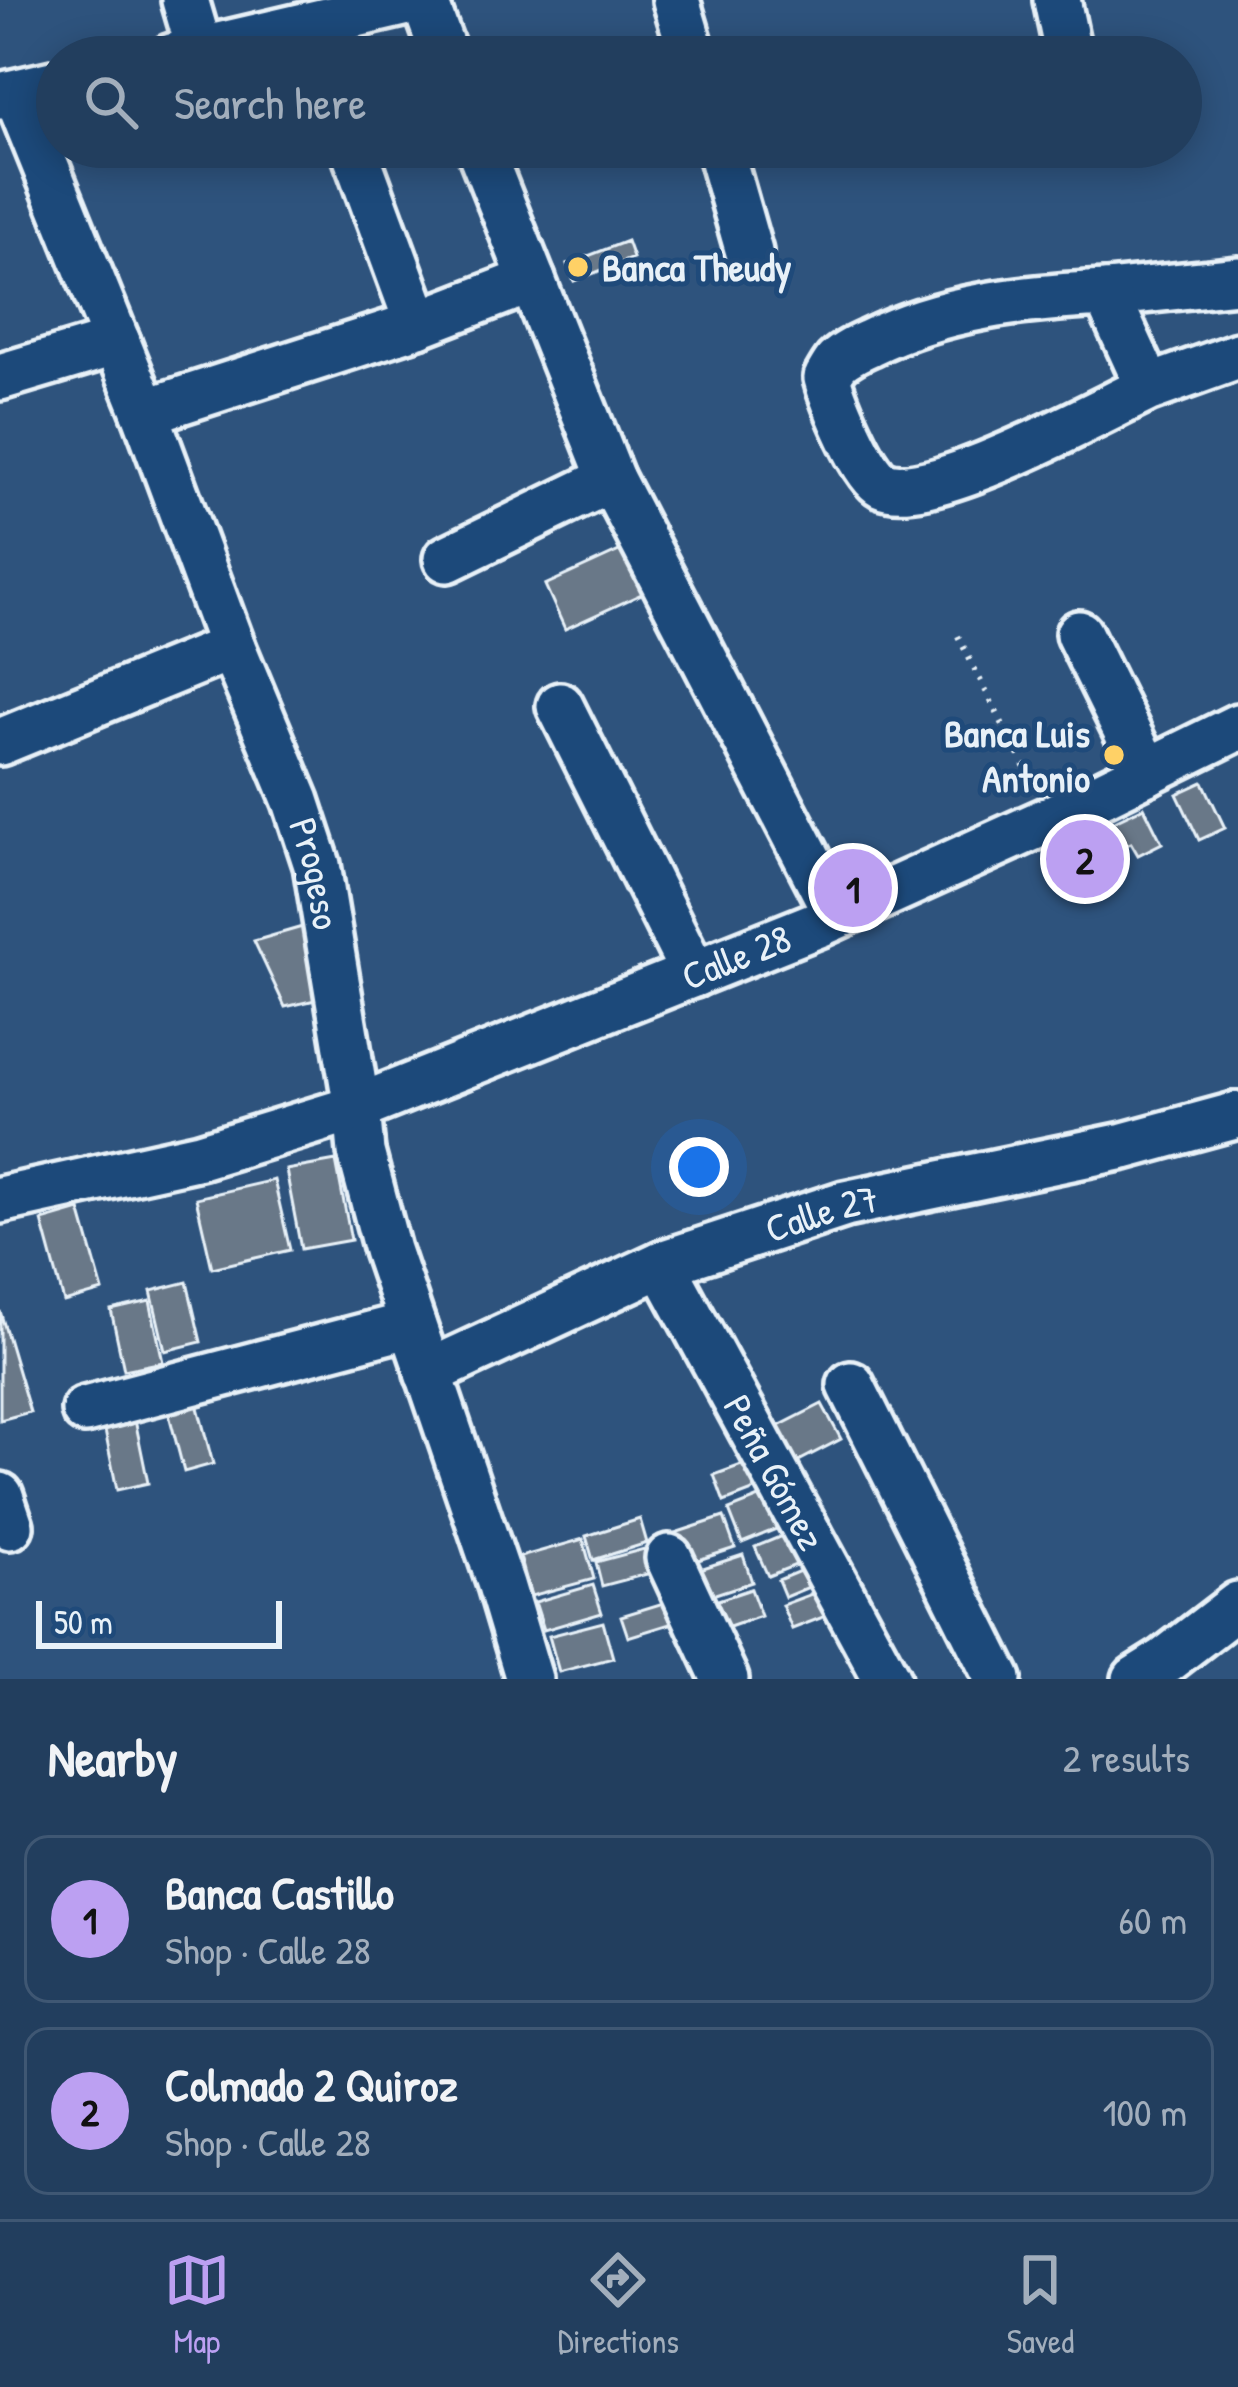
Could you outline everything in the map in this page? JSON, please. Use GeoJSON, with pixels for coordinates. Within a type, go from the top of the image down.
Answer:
{"type":"FeatureCollection","features":[{"type":"Feature","properties":{"kind":"street"},"geometry":{"type":"LineString","coordinates":[[185,0],[186,36]]}},
{"type":"Feature","properties":{"kind":"street"},"geometry":{"type":"LineString","coordinates":[[325,36],[420,0],[436,36]]}},
{"type":"Feature","properties":{"kind":"street"},"geometry":{"type":"LineString","coordinates":[[676,0],[687,36]]}},
{"type":"Feature","properties":{"kind":"street"},"geometry":{"type":"LineString","coordinates":[[1057,0],[1065,36]]}},
{"type":"Feature","properties":{"kind":"street","name":"Progeso"},"geometry":{"type":"LineString","coordinates":[[24,91],[36,123]]}},
{"type":"Feature","properties":{"kind":"street","name":"Progeso"},"geometry":{"type":"LineString","coordinates":[[53,168],[317,865],[361,1152],[387,1250],[500,1585],[518,1676]]}},
{"type":"Feature","properties":{"kind":"street"},"geometry":{"type":"LineString","coordinates":[[361,168],[418,324]]}},
{"type":"Feature","properties":{"kind":"street"},"geometry":{"type":"LineString","coordinates":[[487,168],[610,479],[837,914]]}},
{"type":"Feature","properties":{"kind":"street"},"geometry":{"type":"LineString","coordinates":[[724,168],[749,252]]}},
{"type":"Feature","properties":{"kind":"street"},"geometry":{"type":"LineString","coordinates":[[146,412],[418,324],[532,280]]}},
{"type":"Feature","properties":{"kind":"street"},"geometry":{"type":"LineString","coordinates":[[1238,280],[1046,297],[963,310],[892,331],[837,362],[827,378],[833,401],[872,477],[886,486],[905,487],[958,477],[1149,388],[1238,356]]}},
{"type":"Feature","properties":{"kind":"street"},"geometry":{"type":"LineString","coordinates":[[1106,294],[1149,388]]}},
{"type":"Feature","properties":{"kind":"street"},"geometry":{"type":"LineString","coordinates":[[0,377],[117,342]]}},
{"type":"Feature","properties":{"kind":"street"},"geometry":{"type":"LineString","coordinates":[[446,559],[610,479]]}},
{"type":"Feature","properties":{"kind":"street"},"geometry":{"type":"LineString","coordinates":[[1079,634],[1147,772]]}},
{"type":"Feature","properties":{"kind":"street"},"geometry":{"type":"LineString","coordinates":[[0,742],[232,647]]}},
{"type":"Feature","properties":{"kind":"street"},"geometry":{"type":"LineString","coordinates":[[560,706],[694,974]]}},
{"type":"Feature","properties":{"kind":"street","name":"Calle 28"},"geometry":{"type":"LineString","coordinates":[[0,1200],[200,1156],[357,1108],[837,914],[1051,819],[1238,727]]}},
{"type":"Feature","properties":{"kind":"street","name":"Calle 27"},"geometry":{"type":"LineString","coordinates":[[428,1373],[662,1264],[845,1204],[1124,1146],[1238,1115]]}},
{"type":"Feature","properties":{"kind":"street","name":"Peña Gómez"},"geometry":{"type":"LineString","coordinates":[[662,1264],[887,1679]]}},
{"type":"Feature","properties":{"kind":"street"},"geometry":{"type":"LineString","coordinates":[[85,1410],[412,1324]]}},
{"type":"Feature","properties":{"kind":"street"},"geometry":{"type":"LineString","coordinates":[[851,1385],[998,1679]]}},
{"type":"Feature","properties":{"kind":"street"},"geometry":{"type":"LineString","coordinates":[[669,1558],[725,1679]]}},
{"type":"Feature","properties":{"kind":"street"},"geometry":{"type":"LineString","coordinates":[[1136,1679],[1238,1605]]}},
{"type":"Feature","properties":{"kind":"path"},"geometry":{"type":"LineString","coordinates":[[958,636],[1051,819]]}},
{"type":"Feature","properties":{"kind":"building"},"geometry":{"type":"Polygon","coordinates":[[[627,241],[633,258],[574,281],[567,264],[627,241]]]}},
{"type":"Feature","properties":{"kind":"building"},"geometry":{"type":"Polygon","coordinates":[[[628,547],[648,591],[565,629],[545,585],[628,547]]]}},
{"type":"Feature","properties":{"kind":"building"},"geometry":{"type":"Polygon","coordinates":[[[1203,782],[1225,828],[1199,840],[1177,794],[1203,782]]]}},
{"type":"Feature","properties":{"kind":"building"},"geometry":{"type":"Polygon","coordinates":[[[1144,807],[1162,843],[1138,855],[1131,843],[1106,855],[1094,831],[1144,807]]]}},
{"type":"Feature","properties":{"kind":"building"},"geometry":{"type":"Polygon","coordinates":[[[316,923],[328,997],[285,1007],[254,941],[316,923]]]}},
{"type":"Feature","properties":{"kind":"building"},"geometry":{"type":"Polygon","coordinates":[[[336,1161],[351,1240],[301,1249],[286,1170],[336,1161]]]}},
{"type":"Feature","properties":{"kind":"building"},"geometry":{"type":"Polygon","coordinates":[[[274,1180],[290,1250],[212,1268],[196,1198],[274,1180]]]}},
{"type":"Feature","properties":{"kind":"building"},"geometry":{"type":"Polygon","coordinates":[[[80,1210],[103,1291],[64,1302],[42,1221],[80,1210]]]}},
{"type":"Feature","properties":{"kind":"building"},"geometry":{"type":"Polygon","coordinates":[[[187,1282],[201,1342],[165,1351],[151,1291],[187,1282]]]}},
{"type":"Feature","properties":{"kind":"building"},"geometry":{"type":"Polygon","coordinates":[[[150,1301],[163,1362],[124,1370],[111,1310],[150,1301]]]}},
{"type":"Feature","properties":{"kind":"building"},"geometry":{"type":"Polygon","coordinates":[[[0,1311],[30,1412],[0,1420],[0,1311]]]}},
{"type":"Feature","properties":{"kind":"building"},"geometry":{"type":"Polygon","coordinates":[[[195,1396],[213,1464],[184,1472],[166,1403],[195,1396]]]}},
{"type":"Feature","properties":{"kind":"building"},"geometry":{"type":"Polygon","coordinates":[[[822,1404],[841,1439],[791,1465],[773,1429],[822,1404]]]}},
{"type":"Feature","properties":{"kind":"building"},"geometry":{"type":"Polygon","coordinates":[[[133,1410],[148,1483],[117,1490],[102,1416],[133,1410]]]}},
{"type":"Feature","properties":{"kind":"building"},"geometry":{"type":"Polygon","coordinates":[[[761,1458],[771,1484],[724,1502],[714,1475],[761,1458]]]}},
{"type":"Feature","properties":{"kind":"building"},"geometry":{"type":"Polygon","coordinates":[[[772,1493],[784,1526],[742,1543],[729,1510],[772,1493]]]}},
{"type":"Feature","properties":{"kind":"building"},"geometry":{"type":"Polygon","coordinates":[[[724,1517],[735,1548],[686,1564],[675,1533],[724,1517]]]}},
{"type":"Feature","properties":{"kind":"building"},"geometry":{"type":"Polygon","coordinates":[[[640,1519],[647,1543],[593,1560],[586,1536],[640,1519]]]}},
{"type":"Feature","properties":{"kind":"building"},"geometry":{"type":"Polygon","coordinates":[[[794,1531],[806,1561],[768,1576],[755,1547],[794,1531]]]}},
{"type":"Feature","properties":{"kind":"building"},"geometry":{"type":"Polygon","coordinates":[[[583,1539],[594,1579],[531,1596],[520,1557],[583,1539]]]}},
{"type":"Feature","properties":{"kind":"building"},"geometry":{"type":"Polygon","coordinates":[[[644,1549],[651,1573],[602,1586],[596,1562],[644,1549]]]}},
{"type":"Feature","properties":{"kind":"building"},"geometry":{"type":"Polygon","coordinates":[[[743,1555],[752,1582],[703,1598],[694,1571],[743,1555]]]}},
{"type":"Feature","properties":{"kind":"building"},"geometry":{"type":"Polygon","coordinates":[[[819,1563],[826,1580],[785,1597],[778,1580],[819,1563]]]}},
{"type":"Feature","properties":{"kind":"building"},"geometry":{"type":"Polygon","coordinates":[[[593,1585],[602,1613],[544,1630],[535,1602],[593,1585]]]}},
{"type":"Feature","properties":{"kind":"building"},"geometry":{"type":"Polygon","coordinates":[[[830,1587],[839,1611],[792,1629],[782,1605],[830,1587]]]}},
{"type":"Feature","properties":{"kind":"building"},"geometry":{"type":"Polygon","coordinates":[[[751,1589],[761,1616],[712,1633],[703,1605],[751,1589]]]}},
{"type":"Feature","properties":{"kind":"building"},"geometry":{"type":"Polygon","coordinates":[[[673,1600],[680,1621],[628,1637],[621,1616],[673,1600]]]}},
{"type":"Feature","properties":{"kind":"building"},"geometry":{"type":"Polygon","coordinates":[[[603,1622],[613,1658],[559,1672],[549,1636],[603,1622]]]}},
{"type":"Feature","properties":{"kind":"place","name":"Banca Theudy"},"geometry":{"type":"Point","coordinates":[578,267]}},
{"type":"Feature","properties":{"kind":"place","name":"Banca Luis Antonio"},"geometry":{"type":"Point","coordinates":[1114,755]}},
{"type":"Feature","properties":{"kind":"place","name":"Colmado 2 Quiroz"},"geometry":{"type":"Point","coordinates":[1085,859]}},
{"type":"Feature","properties":{"kind":"place","name":"Banca Castillo"},"geometry":{"type":"Point","coordinates":[853,888]}}]}
